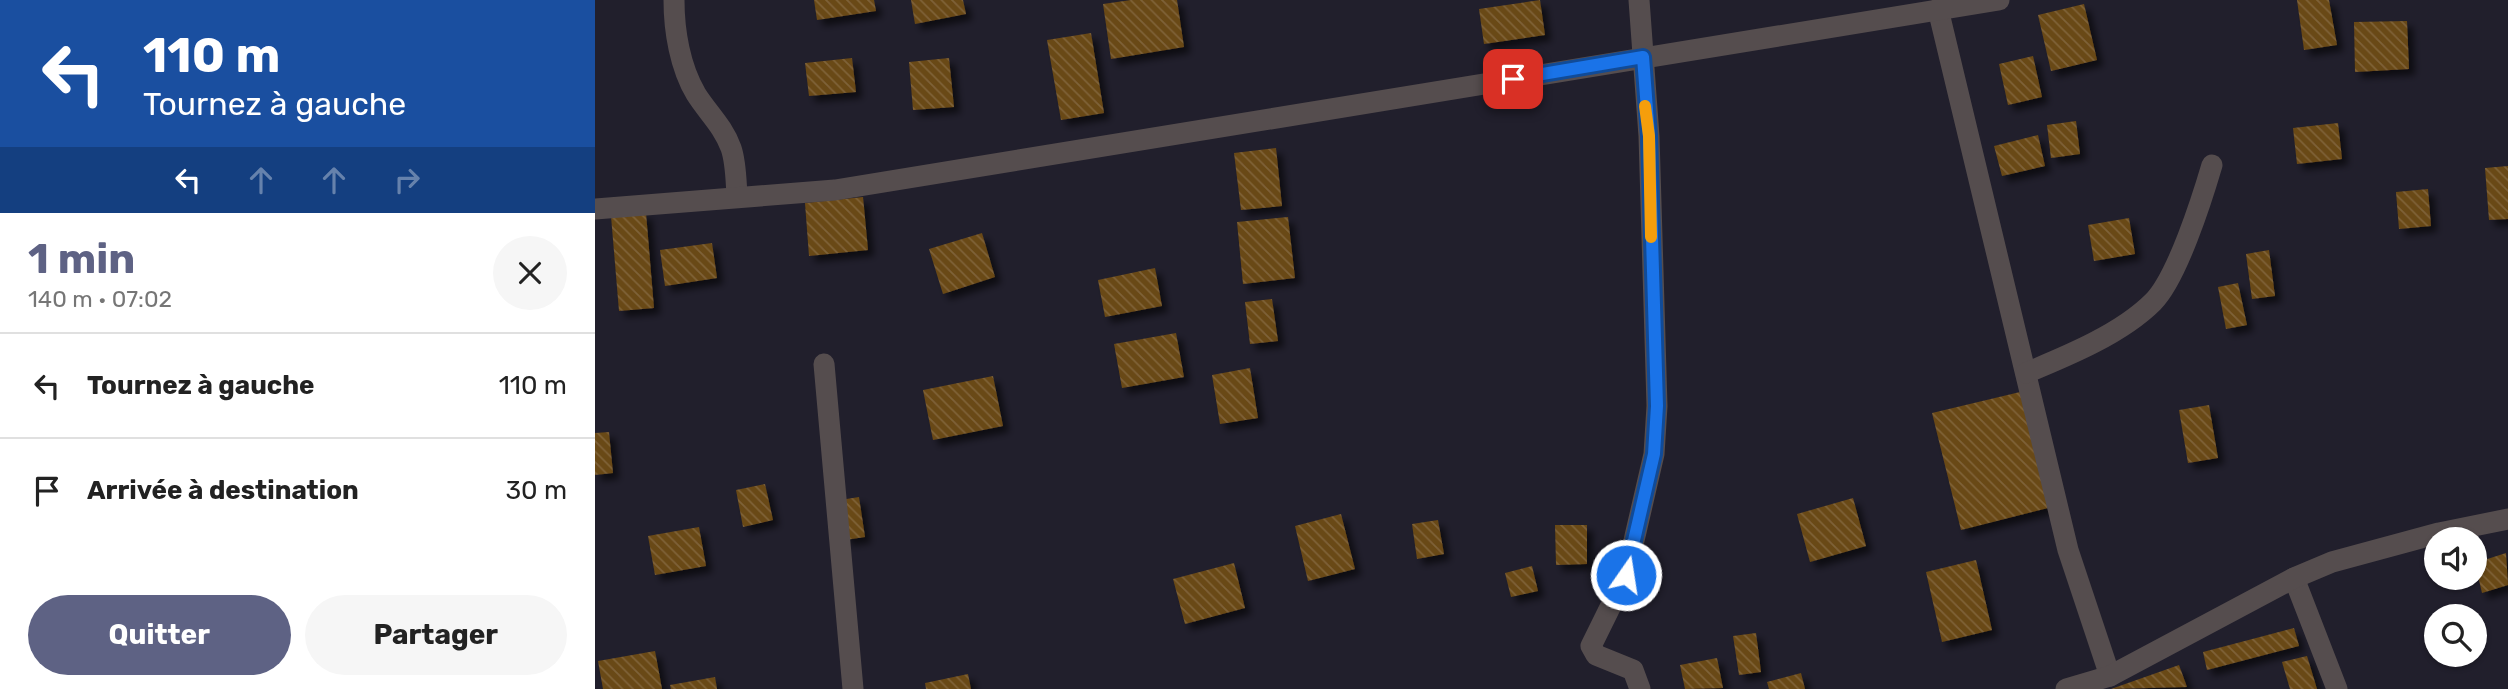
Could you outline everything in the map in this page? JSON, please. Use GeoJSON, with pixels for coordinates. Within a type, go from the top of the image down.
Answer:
{"type":"FeatureCollection","features":[{"type":"Feature","properties":{"kind":"street"},"geometry":{"type":"LineString","coordinates":[[674,0],[674,22],[681,56],[695,93],[721,125],[733,152],[737,196]]}},
{"type":"Feature","properties":{"kind":"street"},"geometry":{"type":"LineString","coordinates":[[1639,0],[1649,136],[1656,367],[1654,454],[1626,575],[1591,646],[1596,655],[1633,670],[1640,689]]}},
{"type":"Feature","properties":{"kind":"street"},"geometry":{"type":"LineString","coordinates":[[595,209],[835,190],[1999,0]]}},
{"type":"Feature","properties":{"kind":"street"},"geometry":{"type":"LineString","coordinates":[[1938,9],[2068,550],[2110,676]]}},
{"type":"Feature","properties":{"kind":"street"},"geometry":{"type":"LineString","coordinates":[[2026,373],[2077,352],[2154,301],[2192,222],[2212,165]]}},
{"type":"Feature","properties":{"kind":"street"},"geometry":{"type":"LineString","coordinates":[[824,364],[853,689]]}},
{"type":"Feature","properties":{"kind":"street"},"geometry":{"type":"LineString","coordinates":[[2066,689],[2110,676],[2294,578],[2332,562],[2439,533],[2508,519]]}},
{"type":"Feature","properties":{"kind":"street"},"geometry":{"type":"LineString","coordinates":[[2294,578],[2337,689]]}},
{"type":"Feature","properties":{"kind":"building"},"geometry":{"type":"Polygon","coordinates":[[[814,0],[874,0],[876,11],[817,20],[814,0]]]}},
{"type":"Feature","properties":{"kind":"building"},"geometry":{"type":"Polygon","coordinates":[[[911,0],[963,0],[966,14],[915,24],[911,0]]]}},
{"type":"Feature","properties":{"kind":"building"},"geometry":{"type":"Polygon","coordinates":[[[1131,0],[1177,0],[1184,47],[1111,59],[1103,4],[1131,0]]]}},
{"type":"Feature","properties":{"kind":"building"},"geometry":{"type":"Polygon","coordinates":[[[1540,0],[1545,35],[1484,44],[1479,9],[1540,0]]]}},
{"type":"Feature","properties":{"kind":"building"},"geometry":{"type":"Polygon","coordinates":[[[2297,0],[2329,0],[2337,45],[2304,50],[2297,0]]]}},
{"type":"Feature","properties":{"kind":"building"},"geometry":{"type":"Polygon","coordinates":[[[2084,4],[2097,60],[2051,71],[2038,15],[2084,4]]]}},
{"type":"Feature","properties":{"kind":"building"},"geometry":{"type":"Polygon","coordinates":[[[2407,21],[2409,69],[2355,72],[2354,22],[2407,21]]]}},
{"type":"Feature","properties":{"kind":"building"},"geometry":{"type":"Polygon","coordinates":[[[1091,33],[1104,113],[1061,120],[1047,40],[1091,33]]]}},
{"type":"Feature","properties":{"kind":"building"},"geometry":{"type":"Polygon","coordinates":[[[2033,56],[2042,97],[2008,105],[1999,64],[2033,56]]]}},
{"type":"Feature","properties":{"kind":"building"},"geometry":{"type":"Polygon","coordinates":[[[852,58],[856,92],[809,96],[805,63],[852,58]]]}},
{"type":"Feature","properties":{"kind":"building"},"geometry":{"type":"Polygon","coordinates":[[[949,58],[954,107],[913,110],[909,62],[949,58]]]}},
{"type":"Feature","properties":{"kind":"building"},"geometry":{"type":"Polygon","coordinates":[[[2076,121],[2080,154],[2051,158],[2047,125],[2076,121]]]}},
{"type":"Feature","properties":{"kind":"building"},"geometry":{"type":"Polygon","coordinates":[[[2338,123],[2342,159],[2297,164],[2293,128],[2338,123]]]}},
{"type":"Feature","properties":{"kind":"building"},"geometry":{"type":"Polygon","coordinates":[[[2038,135],[2045,166],[2002,176],[1994,146],[2038,135]]]}},
{"type":"Feature","properties":{"kind":"building"},"geometry":{"type":"Polygon","coordinates":[[[1276,148],[1282,206],[1241,210],[1234,153],[1276,148]]]}},
{"type":"Feature","properties":{"kind":"building"},"geometry":{"type":"Polygon","coordinates":[[[2508,166],[2508,219],[2489,220],[2485,168],[2508,166]]]}},
{"type":"Feature","properties":{"kind":"building"},"geometry":{"type":"Polygon","coordinates":[[[2428,189],[2431,226],[2399,229],[2396,192],[2428,189]]]}},
{"type":"Feature","properties":{"kind":"building"},"geometry":{"type":"Polygon","coordinates":[[[863,197],[868,250],[809,256],[805,203],[863,197]]]}},
{"type":"Feature","properties":{"kind":"building"},"geometry":{"type":"Polygon","coordinates":[[[646,213],[654,308],[619,311],[611,216],[646,213]]]}},
{"type":"Feature","properties":{"kind":"building"},"geometry":{"type":"Polygon","coordinates":[[[1288,217],[1295,278],[1243,284],[1237,222],[1288,217]]]}},
{"type":"Feature","properties":{"kind":"building"},"geometry":{"type":"Polygon","coordinates":[[[2129,218],[2135,254],[2094,261],[2088,225],[2129,218]]]}},
{"type":"Feature","properties":{"kind":"building"},"geometry":{"type":"Polygon","coordinates":[[[982,233],[995,277],[943,294],[929,249],[982,233]]]}},
{"type":"Feature","properties":{"kind":"building"},"geometry":{"type":"Polygon","coordinates":[[[712,243],[717,278],[665,286],[660,250],[712,243]]]}},
{"type":"Feature","properties":{"kind":"building"},"geometry":{"type":"Polygon","coordinates":[[[2269,250],[2275,296],[2252,299],[2246,254],[2269,250]]]}},
{"type":"Feature","properties":{"kind":"building"},"geometry":{"type":"Polygon","coordinates":[[[1155,268],[1162,306],[1105,317],[1098,280],[1155,268]]]}},
{"type":"Feature","properties":{"kind":"building"},"geometry":{"type":"Polygon","coordinates":[[[2238,283],[2247,325],[2226,329],[2218,287],[2238,283]]]}},
{"type":"Feature","properties":{"kind":"building"},"geometry":{"type":"Polygon","coordinates":[[[1272,299],[1278,341],[1250,344],[1245,302],[1272,299]]]}},
{"type":"Feature","properties":{"kind":"building"},"geometry":{"type":"Polygon","coordinates":[[[1176,333],[1184,377],[1122,388],[1114,344],[1176,333]]]}},
{"type":"Feature","properties":{"kind":"building"},"geometry":{"type":"Polygon","coordinates":[[[1250,368],[1258,418],[1220,424],[1212,375],[1250,368]]]}},
{"type":"Feature","properties":{"kind":"building"},"geometry":{"type":"Polygon","coordinates":[[[993,376],[1003,426],[933,440],[923,390],[993,376]]]}},
{"type":"Feature","properties":{"kind":"building"},"geometry":{"type":"Polygon","coordinates":[[[2020,392],[2048,508],[1961,530],[1932,413],[2020,392]]]}},
{"type":"Feature","properties":{"kind":"building"},"geometry":{"type":"Polygon","coordinates":[[[2209,405],[2218,458],[2188,463],[2179,410],[2209,405]]]}},
{"type":"Feature","properties":{"kind":"building"},"geometry":{"type":"Polygon","coordinates":[[[609,432],[613,473],[595,475],[595,433],[609,432]]]}},
{"type":"Feature","properties":{"kind":"building"},"geometry":{"type":"Polygon","coordinates":[[[765,484],[773,520],[743,527],[736,490],[765,484]]]}},
{"type":"Feature","properties":{"kind":"building"},"geometry":{"type":"Polygon","coordinates":[[[859,497],[865,537],[845,540],[840,500],[859,497]]]}},
{"type":"Feature","properties":{"kind":"building"},"geometry":{"type":"Polygon","coordinates":[[[1853,498],[1866,546],[1810,562],[1797,514],[1853,498]]]}},
{"type":"Feature","properties":{"kind":"building"},"geometry":{"type":"Polygon","coordinates":[[[1341,514],[1355,569],[1308,581],[1295,526],[1341,514]]]}},
{"type":"Feature","properties":{"kind":"building"},"geometry":{"type":"Polygon","coordinates":[[[1438,520],[1444,554],[1417,559],[1412,524],[1438,520]]]}},
{"type":"Feature","properties":{"kind":"building"},"geometry":{"type":"Polygon","coordinates":[[[1555,525],[1587,525],[1587,564],[1556,565],[1555,525]]]}},
{"type":"Feature","properties":{"kind":"building"},"geometry":{"type":"Polygon","coordinates":[[[699,527],[706,566],[655,575],[648,536],[699,527]]]}},
{"type":"Feature","properties":{"kind":"building"},"geometry":{"type":"Polygon","coordinates":[[[2506,553],[2508,585],[2482,593],[2481,590],[2487,590],[2487,559],[2506,553]]]}},
{"type":"Feature","properties":{"kind":"building"},"geometry":{"type":"Polygon","coordinates":[[[1976,560],[1992,630],[1942,642],[1926,572],[1976,560]]]}},
{"type":"Feature","properties":{"kind":"building"},"geometry":{"type":"Polygon","coordinates":[[[1234,563],[1245,608],[1185,624],[1173,579],[1234,563]]]}},
{"type":"Feature","properties":{"kind":"building"},"geometry":{"type":"Polygon","coordinates":[[[1532,566],[1538,591],[1511,597],[1505,573],[1532,566]]]}},
{"type":"Feature","properties":{"kind":"building"},"geometry":{"type":"Polygon","coordinates":[[[2294,628],[2299,646],[2207,670],[2203,652],[2294,628]]]}},
{"type":"Feature","properties":{"kind":"building"},"geometry":{"type":"Polygon","coordinates":[[[1756,633],[1761,672],[1739,675],[1733,636],[1756,633]]]}},
{"type":"Feature","properties":{"kind":"building"},"geometry":{"type":"Polygon","coordinates":[[[655,651],[662,689],[603,689],[598,661],[655,651]]]}},
{"type":"Feature","properties":{"kind":"building"},"geometry":{"type":"Polygon","coordinates":[[[2307,656],[2317,689],[2290,689],[2282,662],[2307,656]]]}},
{"type":"Feature","properties":{"kind":"building"},"geometry":{"type":"Polygon","coordinates":[[[1717,658],[1723,688],[1685,689],[1680,665],[1717,658]]]}},
{"type":"Feature","properties":{"kind":"building"},"geometry":{"type":"Polygon","coordinates":[[[2179,665],[2187,687],[2111,689],[2179,665]]]}},
{"type":"Feature","properties":{"kind":"building"},"geometry":{"type":"Polygon","coordinates":[[[1801,673],[1805,689],[1769,689],[1767,682],[1801,673]]]}},
{"type":"Feature","properties":{"kind":"building"},"geometry":{"type":"Polygon","coordinates":[[[968,674],[971,689],[926,689],[925,683],[968,674]]]}},
{"type":"Feature","properties":{"kind":"building"},"geometry":{"type":"Polygon","coordinates":[[[715,677],[717,689],[671,689],[670,685],[715,677]]]}},
{"type":"Feature","properties":{"kind":"slow traffic"},"geometry":{"type":"LineString","coordinates":[[1645,106],[1649,136],[1651,237]]}},
{"type":"Feature","properties":{"kind":"route"},"geometry":{"type":"LineString","coordinates":[[1513,79],[1643,57],[1649,136],[1657,406],[1654,454],[1626,575]]}}]}
